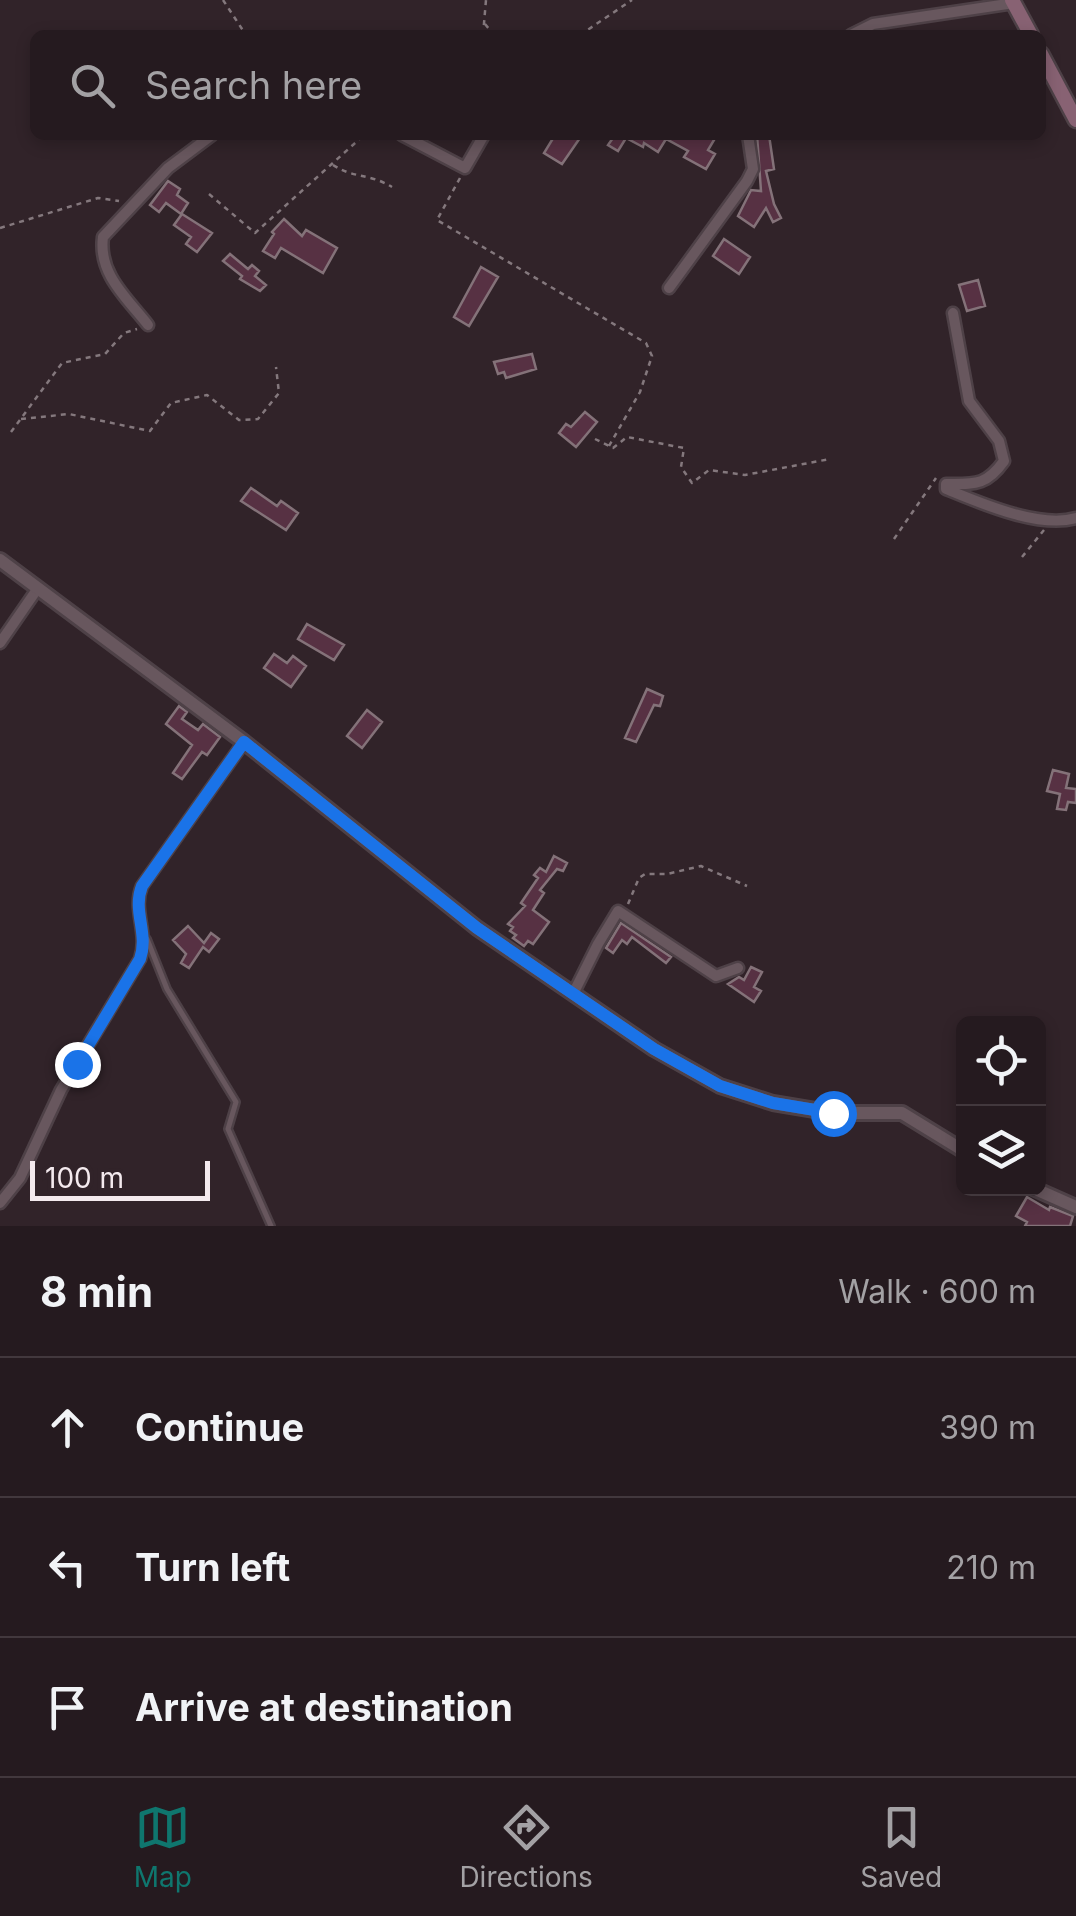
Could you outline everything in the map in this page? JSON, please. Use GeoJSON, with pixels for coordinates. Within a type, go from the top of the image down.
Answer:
{"type":"FeatureCollection","features":[{"type":"Feature","properties":{"kind":"main road"},"geometry":{"type":"LineString","coordinates":[[1013,1],[1028,30]]}},
{"type":"Feature","properties":{"kind":"main road"},"geometry":{"type":"LineString","coordinates":[[1046,63],[1076,120]]}},
{"type":"Feature","properties":{"kind":"street"},"geometry":{"type":"LineString","coordinates":[[861,30],[874,24],[1013,1]]}},
{"type":"Feature","properties":{"kind":"street"},"geometry":{"type":"LineString","coordinates":[[148,325],[106,271],[104,237],[168,168],[205,140]]}},
{"type":"Feature","properties":{"kind":"street"},"geometry":{"type":"LineString","coordinates":[[412,140],[466,168],[481,140]]}},
{"type":"Feature","properties":{"kind":"street"},"geometry":{"type":"LineString","coordinates":[[669,288],[747,181],[753,168],[749,140]]}},
{"type":"Feature","properties":{"kind":"street"},"geometry":{"type":"LineString","coordinates":[[953,313],[969,401],[999,441],[1004,461],[992,476],[974,484],[946,484],[946,489],[986,506],[1061,523],[1076,518]]}},
{"type":"Feature","properties":{"kind":"street"},"geometry":{"type":"LineString","coordinates":[[0,560],[244,742],[477,928],[654,1049],[720,1086],[773,1103],[833,1113],[902,1112],[956,1147]]}},
{"type":"Feature","properties":{"kind":"street"},"geometry":{"type":"LineString","coordinates":[[0,643],[38,588]]}},
{"type":"Feature","properties":{"kind":"street"},"geometry":{"type":"LineString","coordinates":[[0,1204],[17,1184],[60,1090],[136,968],[143,950],[138,900],[142,886],[244,742]]}},
{"type":"Feature","properties":{"kind":"street"},"geometry":{"type":"LineString","coordinates":[[574,994],[618,911],[716,976],[738,968]]}},
{"type":"Feature","properties":{"kind":"street"},"geometry":{"type":"LineString","coordinates":[[1046,1194],[1076,1207]]}},
{"type":"Feature","properties":{"kind":"lane"},"geometry":{"type":"LineString","coordinates":[[144,932],[166,990],[236,1102],[228,1129],[271,1226]]}},
{"type":"Feature","properties":{"kind":"path"},"geometry":{"type":"LineString","coordinates":[[223,0],[243,30]]}},
{"type":"Feature","properties":{"kind":"path"},"geometry":{"type":"LineString","coordinates":[[483,30],[486,0]]}},
{"type":"Feature","properties":{"kind":"path"},"geometry":{"type":"LineString","coordinates":[[587,30],[632,0]]}},
{"type":"Feature","properties":{"kind":"path"},"geometry":{"type":"LineString","coordinates":[[484,22],[490,30]]}},
{"type":"Feature","properties":{"kind":"path"},"geometry":{"type":"LineString","coordinates":[[209,194],[255,233],[358,140]]}},
{"type":"Feature","properties":{"kind":"path"},"geometry":{"type":"LineString","coordinates":[[332,164],[348,175],[375,176],[392,187]]}},
{"type":"Feature","properties":{"kind":"path"},"geometry":{"type":"LineString","coordinates":[[466,168],[437,220],[646,343],[652,356],[640,392],[608,446]]}},
{"type":"Feature","properties":{"kind":"path"},"geometry":{"type":"LineString","coordinates":[[0,228],[98,198],[135,203]]}},
{"type":"Feature","properties":{"kind":"path"},"geometry":{"type":"LineString","coordinates":[[11,432],[62,363],[106,354],[124,333],[148,325]]}},
{"type":"Feature","properties":{"kind":"path"},"geometry":{"type":"LineString","coordinates":[[21,418],[69,414],[150,431],[171,403],[207,395],[239,420],[258,419],[279,392],[276,366]]}},
{"type":"Feature","properties":{"kind":"path"},"geometry":{"type":"LineString","coordinates":[[595,439],[613,448],[628,437],[684,448],[681,467],[692,483],[708,470],[745,475],[830,459]]}},
{"type":"Feature","properties":{"kind":"path"},"geometry":{"type":"LineString","coordinates":[[894,538],[936,478],[946,484]]}},
{"type":"Feature","properties":{"kind":"path"},"geometry":{"type":"LineString","coordinates":[[1022,557],[1051,520]]}},
{"type":"Feature","properties":{"kind":"path"},"geometry":{"type":"LineString","coordinates":[[618,911],[627,906],[639,878],[645,874],[667,874],[700,866],[747,886]]}},
{"type":"Feature","properties":{"kind":"building"},"geometry":{"type":"Polygon","coordinates":[[[552,140],[579,140],[562,164],[544,153],[552,140]]]}},
{"type":"Feature","properties":{"kind":"building"},"geometry":{"type":"Polygon","coordinates":[[[612,140],[625,140],[618,151],[608,145],[612,140]]]}},
{"type":"Feature","properties":{"kind":"building"},"geometry":{"type":"Polygon","coordinates":[[[630,140],[665,140],[658,152],[644,143],[643,147],[630,140]]]}},
{"type":"Feature","properties":{"kind":"building"},"geometry":{"type":"Polygon","coordinates":[[[668,140],[714,140],[708,150],[715,154],[706,169],[684,157],[688,151],[668,140]]]}},
{"type":"Feature","properties":{"kind":"building"},"geometry":{"type":"Polygon","coordinates":[[[757,140],[770,140],[774,169],[766,171],[781,218],[773,222],[766,208],[754,227],[738,216],[751,190],[761,191],[757,140]]]}},
{"type":"Feature","properties":{"kind":"building"},"geometry":{"type":"Polygon","coordinates":[[[168,181],[180,189],[177,195],[188,203],[181,214],[166,203],[159,212],[150,205],[168,181]]]}},
{"type":"Feature","properties":{"kind":"building"},"geometry":{"type":"Polygon","coordinates":[[[182,214],[212,233],[197,252],[186,244],[191,237],[174,225],[182,214]]]}},
{"type":"Feature","properties":{"kind":"building"},"geometry":{"type":"Polygon","coordinates":[[[284,219],[302,236],[306,230],[337,248],[323,273],[281,248],[275,258],[263,251],[284,219]]]}},
{"type":"Feature","properties":{"kind":"building"},"geometry":{"type":"Polygon","coordinates":[[[724,239],[750,257],[739,274],[713,256],[724,239]]]}},
{"type":"Feature","properties":{"kind":"building"},"geometry":{"type":"Polygon","coordinates":[[[230,254],[248,269],[252,265],[259,271],[255,276],[266,285],[260,291],[240,279],[242,276],[223,261],[230,254]]]}},
{"type":"Feature","properties":{"kind":"building"},"geometry":{"type":"Polygon","coordinates":[[[481,267],[498,277],[469,326],[454,317],[481,267]]]}},
{"type":"Feature","properties":{"kind":"building"},"geometry":{"type":"Polygon","coordinates":[[[978,280],[985,306],[967,311],[959,285],[978,280]]]}},
{"type":"Feature","properties":{"kind":"building"},"geometry":{"type":"Polygon","coordinates":[[[532,354],[536,369],[506,378],[504,372],[498,374],[494,362],[532,354]]]}},
{"type":"Feature","properties":{"kind":"building"},"geometry":{"type":"Polygon","coordinates":[[[585,412],[597,422],[576,447],[559,433],[585,412]]]}},
{"type":"Feature","properties":{"kind":"building"},"geometry":{"type":"Polygon","coordinates":[[[251,488],[277,506],[281,501],[298,513],[286,530],[241,501],[251,488]]]}},
{"type":"Feature","properties":{"kind":"building"},"geometry":{"type":"Polygon","coordinates":[[[307,624],[344,645],[334,660],[298,639],[307,624]]]}},
{"type":"Feature","properties":{"kind":"building"},"geometry":{"type":"Polygon","coordinates":[[[274,654],[287,663],[293,656],[306,666],[291,687],[264,668],[274,654]]]}},
{"type":"Feature","properties":{"kind":"building"},"geometry":{"type":"Polygon","coordinates":[[[647,689],[663,696],[660,706],[654,705],[636,742],[625,738],[647,689]]]}},
{"type":"Feature","properties":{"kind":"building"},"geometry":{"type":"Polygon","coordinates":[[[179,706],[187,712],[182,719],[198,730],[203,724],[220,737],[207,755],[202,752],[182,779],[173,773],[192,745],[166,724],[179,706]]]}},
{"type":"Feature","properties":{"kind":"building"},"geometry":{"type":"Polygon","coordinates":[[[367,710],[382,722],[362,748],[347,736],[367,710]]]}},
{"type":"Feature","properties":{"kind":"building"},"geometry":{"type":"Polygon","coordinates":[[[1053,770],[1069,774],[1066,788],[1076,789],[1076,803],[1068,802],[1066,810],[1057,809],[1060,794],[1047,791],[1053,770]]]}},
{"type":"Feature","properties":{"kind":"building"},"geometry":{"type":"Polygon","coordinates":[[[554,856],[567,863],[540,890],[544,893],[533,910],[549,922],[533,944],[528,941],[524,946],[513,938],[516,935],[508,924],[525,906],[521,903],[538,878],[534,875],[540,868],[546,872],[554,856]]]}},
{"type":"Feature","properties":{"kind":"building"},"geometry":{"type":"Polygon","coordinates":[[[621,923],[671,957],[666,963],[632,937],[627,944],[622,940],[613,953],[606,948],[621,923]]]}},
{"type":"Feature","properties":{"kind":"building"},"geometry":{"type":"Polygon","coordinates":[[[188,926],[204,943],[211,933],[219,939],[209,952],[203,947],[189,968],[181,963],[186,954],[173,940],[188,926]]]}},
{"type":"Feature","properties":{"kind":"building"},"geometry":{"type":"Polygon","coordinates":[[[751,967],[762,972],[754,987],[761,991],[754,1002],[728,984],[739,977],[744,980],[751,967]]]}},
{"type":"Feature","properties":{"kind":"building"},"geometry":{"type":"Polygon","coordinates":[[[1027,1197],[1049,1210],[1050,1207],[1073,1216],[1070,1226],[1025,1226],[1027,1222],[1016,1216],[1027,1197]]]}},
{"type":"Feature","properties":{"kind":"route"},"geometry":{"type":"LineString","coordinates":[[77,1064],[140,959],[145,941],[138,906],[146,878],[244,742],[477,928],[654,1049],[720,1086],[773,1103],[833,1113]]}}]}
